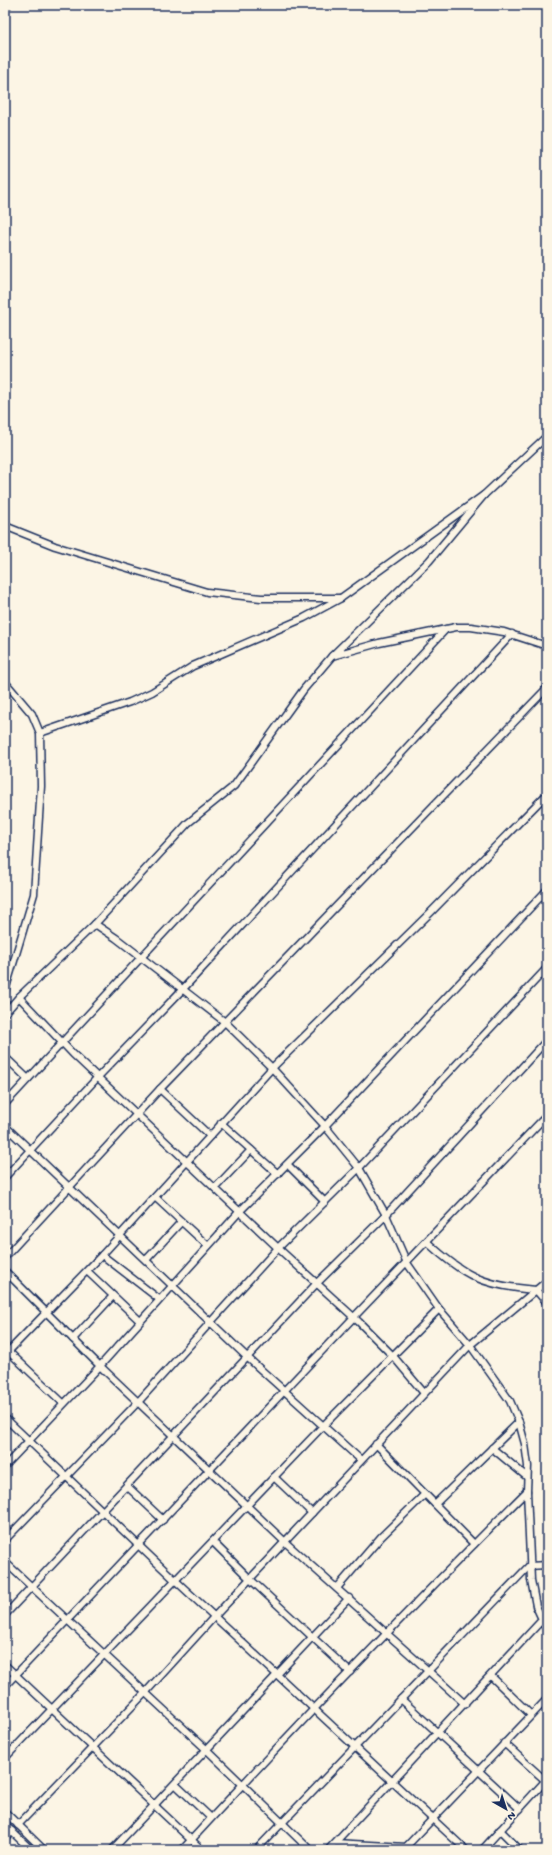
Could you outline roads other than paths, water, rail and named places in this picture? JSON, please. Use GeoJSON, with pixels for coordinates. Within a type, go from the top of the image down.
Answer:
{"type":"FeatureCollection","features":[{"type":"Feature","properties":{"kind":"street"},"geometry":{"type":"LineString","coordinates":[[5,1013],[19,997],[95,924],[188,823],[234,786],[300,695],[332,656],[429,560],[484,495],[547,436]]}},
{"type":"Feature","properties":{"kind":"street"},"geometry":{"type":"LineString","coordinates":[[40,733],[130,702],[152,692],[193,666],[304,618],[342,598],[484,495]]}},
{"type":"Feature","properties":{"kind":"street"},"geometry":{"type":"LineString","coordinates":[[5,526],[55,546],[206,592],[261,598],[342,598]]}},
{"type":"Feature","properties":{"kind":"street"},"geometry":{"type":"LineString","coordinates":[[332,656],[379,643],[447,628],[471,627],[512,634],[547,646]]}},
{"type":"Feature","properties":{"kind":"street"},"geometry":{"type":"LineString","coordinates":[[5,1104],[142,958],[268,819],[447,628]]}},
{"type":"Feature","properties":{"kind":"street"},"geometry":{"type":"LineString","coordinates":[[5,1177],[98,1077],[182,990],[512,634]]}},
{"type":"Feature","properties":{"kind":"street"},"geometry":{"type":"LineString","coordinates":[[5,682],[32,714],[40,733],[41,786],[34,894],[5,991]]}},
{"type":"Feature","properties":{"kind":"street"},"geometry":{"type":"LineString","coordinates":[[5,1257],[160,1089],[547,688]]}},
{"type":"Feature","properties":{"kind":"street"},"geometry":{"type":"LineString","coordinates":[[64,1403],[6,1353],[102,1255],[272,1068],[431,912],[547,794]]}},
{"type":"Feature","properties":{"kind":"street"},"geometry":{"type":"LineString","coordinates":[[5,1466],[100,1366],[240,1211],[288,1165],[547,890]]}},
{"type":"Feature","properties":{"kind":"street"},"geometry":{"type":"LineString","coordinates":[[95,924],[225,1022],[272,1068],[325,1126],[358,1168],[386,1215],[407,1263],[439,1309],[470,1345],[510,1401],[519,1422],[525,1444],[529,1566],[536,1606],[541,1621],[547,1630]]}},
{"type":"Feature","properties":{"kind":"street"},"geometry":{"type":"LineString","coordinates":[[5,1540],[139,1401],[278,1248],[358,1168],[547,968]]}},
{"type":"Feature","properties":{"kind":"street"},"geometry":{"type":"LineString","coordinates":[[19,997],[62,1043],[278,1248],[354,1317],[393,1356],[424,1393]]}},
{"type":"Feature","properties":{"kind":"street"},"geometry":{"type":"LineString","coordinates":[[5,1615],[317,1283],[386,1215],[547,1040]]}},
{"type":"Feature","properties":{"kind":"street"},"geometry":{"type":"LineString","coordinates":[[5,1057],[28,1079]]}},
{"type":"Feature","properties":{"kind":"street"},"geometry":{"type":"LineString","coordinates":[[160,1089],[210,1136]]}},
{"type":"Feature","properties":{"kind":"street"},"geometry":{"type":"LineString","coordinates":[[5,1686],[354,1317],[547,1116]]}},
{"type":"Feature","properties":{"kind":"street"},"geometry":{"type":"LineString","coordinates":[[221,1123],[278,1174]]}},
{"type":"Feature","properties":{"kind":"street"},"geometry":{"type":"LineString","coordinates":[[5,1126],[248,1358],[361,1460]]}},
{"type":"Feature","properties":{"kind":"street"},"geometry":{"type":"LineString","coordinates":[[215,1188],[251,1150]]}},
{"type":"Feature","properties":{"kind":"street"},"geometry":{"type":"LineString","coordinates":[[288,1165],[325,1202]]}},
{"type":"Feature","properties":{"kind":"street"},"geometry":{"type":"LineString","coordinates":[[155,1197],[208,1246]]}},
{"type":"Feature","properties":{"kind":"street"},"geometry":{"type":"LineString","coordinates":[[146,1260],[181,1222]]}},
{"type":"Feature","properties":{"kind":"street"},"geometry":{"type":"LineString","coordinates":[[427,1242],[466,1274],[485,1282],[509,1288],[536,1290],[547,1303]]}},
{"type":"Feature","properties":{"kind":"street"},"geometry":{"type":"LineString","coordinates":[[102,1255],[159,1299]]}},
{"type":"Feature","properties":{"kind":"street"},"geometry":{"type":"LineString","coordinates":[[5,1271],[72,1339],[139,1401],[285,1542],[465,1704]]}},
{"type":"Feature","properties":{"kind":"street"},"geometry":{"type":"LineString","coordinates":[[87,1271],[140,1321]]}},
{"type":"Feature","properties":{"kind":"street"},"geometry":{"type":"LineString","coordinates":[[18,1825],[145,1693],[214,1616],[470,1345],[547,1281]]}},
{"type":"Feature","properties":{"kind":"street"},"geometry":{"type":"LineString","coordinates":[[72,1339],[113,1296]]}},
{"type":"Feature","properties":{"kind":"street"},"geometry":{"type":"LineString","coordinates":[[5,1758],[323,1426],[439,1309]]}},
{"type":"Feature","properties":{"kind":"street"},"geometry":{"type":"LineString","coordinates":[[5,1418],[214,1616],[315,1708],[431,1819],[466,1850]]}},
{"type":"Feature","properties":{"kind":"street"},"geometry":{"type":"LineString","coordinates":[[435,1504],[519,1422]]}},
{"type":"Feature","properties":{"kind":"street"},"geometry":{"type":"LineString","coordinates":[[376,1444],[474,1544]]}},
{"type":"Feature","properties":{"kind":"street"},"geometry":{"type":"LineString","coordinates":[[492,1448],[527,1477]]}},
{"type":"Feature","properties":{"kind":"street"},"geometry":{"type":"LineString","coordinates":[[274,1477],[312,1512]]}},
{"type":"Feature","properties":{"kind":"street"},"geometry":{"type":"LineString","coordinates":[[127,1486],[163,1520]]}},
{"type":"Feature","properties":{"kind":"street"},"geometry":{"type":"LineString","coordinates":[[182,1850],[242,1784],[387,1633],[527,1491]]}},
{"type":"Feature","properties":{"kind":"street"},"geometry":{"type":"LineString","coordinates":[[337,1588],[381,1538],[425,1494]]}},
{"type":"Feature","properties":{"kind":"street"},"geometry":{"type":"LineString","coordinates":[[213,1542],[250,1579],[350,1672]]}},
{"type":"Feature","properties":{"kind":"street"},"geometry":{"type":"LineString","coordinates":[[5,1562],[103,1655],[207,1750],[310,1850]]}},
{"type":"Feature","properties":{"kind":"street"},"geometry":{"type":"LineString","coordinates":[[256,1850],[529,1566],[547,1566]]}},
{"type":"Feature","properties":{"kind":"street"},"geometry":{"type":"LineString","coordinates":[[112,1850],[349,1598]]}},
{"type":"Feature","properties":{"kind":"street"},"geometry":{"type":"LineString","coordinates":[[328,1850],[393,1782],[541,1621]]}},
{"type":"Feature","properties":{"kind":"street"},"geometry":{"type":"LineString","coordinates":[[5,1664],[202,1850]]}},
{"type":"Feature","properties":{"kind":"street"},"geometry":{"type":"LineString","coordinates":[[491,1676],[531,1715]]}},
{"type":"Feature","properties":{"kind":"street"},"geometry":{"type":"LineString","coordinates":[[401,1699],[520,1809]]}},
{"type":"Feature","properties":{"kind":"street"},"geometry":{"type":"LineString","coordinates":[[335,1843],[406,1849],[431,1819],[547,1699]]}},
{"type":"Feature","properties":{"kind":"street"},"geometry":{"type":"LineString","coordinates":[[482,1850],[546,1781],[504,1743]]}},
{"type":"Feature","properties":{"kind":"street"},"geometry":{"type":"LineString","coordinates":[[175,1784],[211,1818]]}},
{"type":"Feature","properties":{"kind":"street"},"geometry":{"type":"LineString","coordinates":[[5,1812],[44,1850]]}},
{"type":"Feature","properties":{"kind":"street"},"geometry":{"type":"LineString","coordinates":[[5,1825],[31,1850]]}},
{"type":"Feature","properties":{"kind":"street"},"geometry":{"type":"LineString","coordinates":[[500,1830],[520,1850]]}},
{"type":"Feature","properties":{"kind":"street"},"geometry":{"type":"LineString","coordinates":[[5,1839],[12,1831]]}}]}
